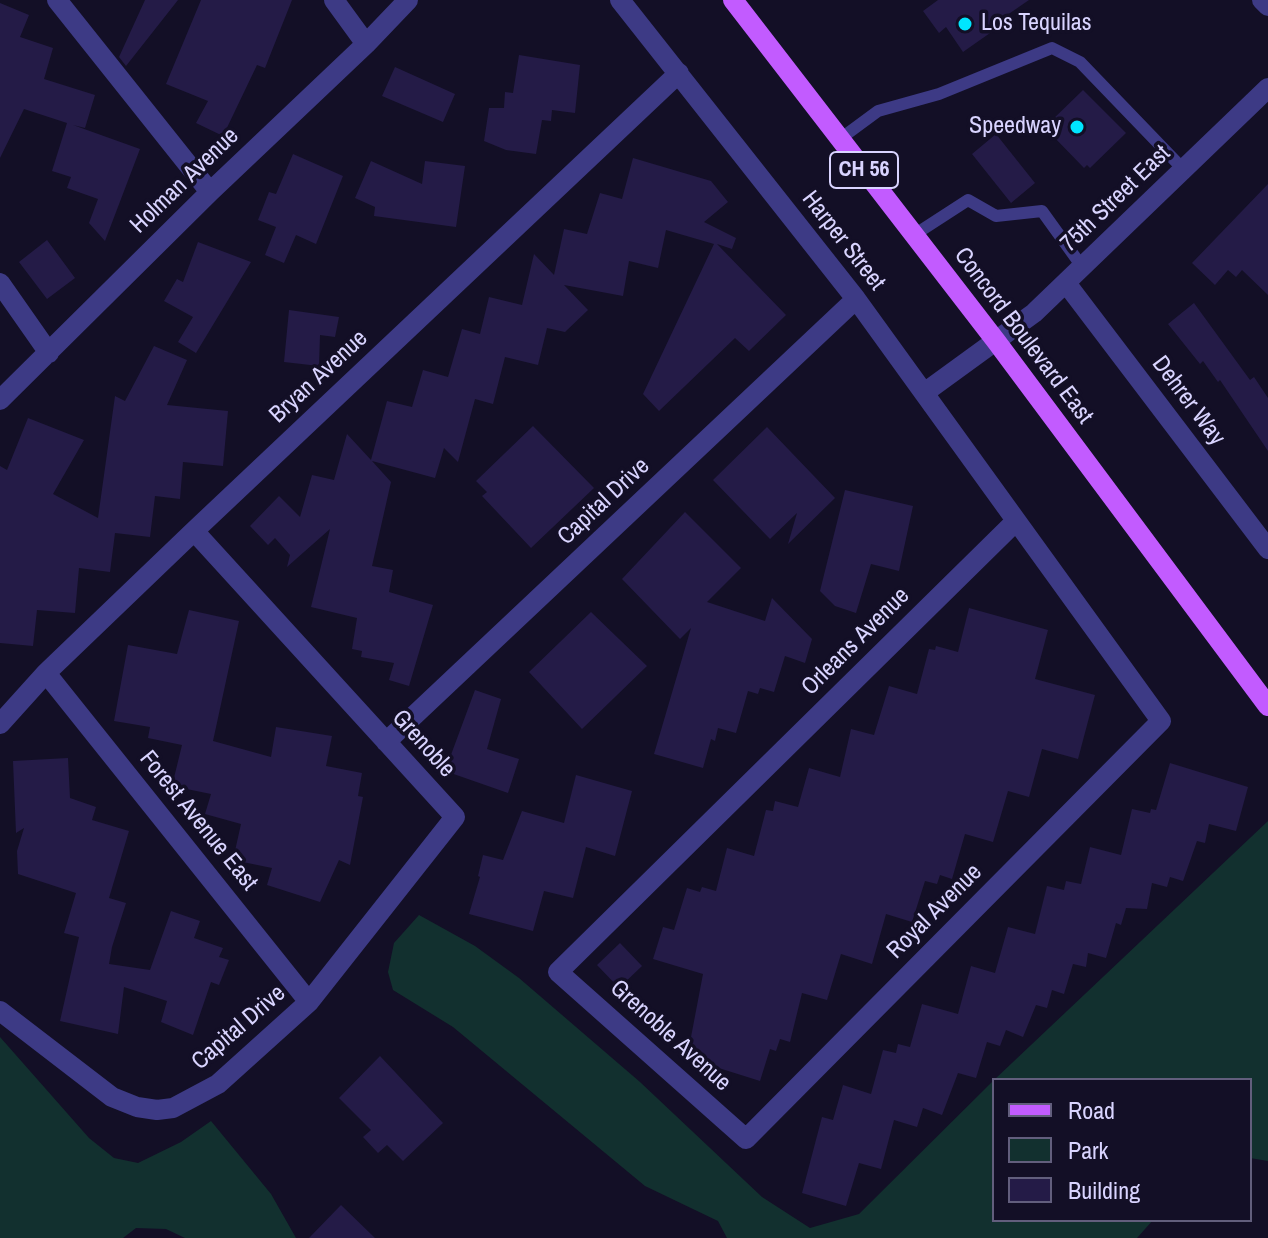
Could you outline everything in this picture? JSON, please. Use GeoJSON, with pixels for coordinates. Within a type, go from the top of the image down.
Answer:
{"type":"FeatureCollection","features":[{"type":"Feature","properties":{"kind":"main road","name":"Concord Boulevard East"},"geometry":{"type":"LineString","coordinates":[[733,0],[996,341],[1268,706]]}},
{"type":"Feature","properties":{"kind":"street"},"geometry":{"type":"LineString","coordinates":[[57,0],[210,192]]}},
{"type":"Feature","properties":{"kind":"street"},"geometry":{"type":"LineString","coordinates":[[334,0],[366,44]]}},
{"type":"Feature","properties":{"kind":"street","name":"Holman Avenue"},"geometry":{"type":"LineString","coordinates":[[0,400],[408,0]]}},
{"type":"Feature","properties":{"kind":"street","name":"Harper Street"},"geometry":{"type":"LineString","coordinates":[[620,0],[856,299],[1015,522]]}},
{"type":"Feature","properties":{"kind":"street"},"geometry":{"type":"LineString","coordinates":[[1262,0],[1268,6]]}},
{"type":"Feature","properties":{"kind":"street","name":"Bryan Avenue"},"geometry":{"type":"LineString","coordinates":[[0,724],[46,673],[194,531],[679,73]]}},
{"type":"Feature","properties":{"kind":"street","name":"75th Street East"},"geometry":{"type":"LineString","coordinates":[[924,393],[1034,313],[1268,88]]}},
{"type":"Feature","properties":{"kind":"street"},"geometry":{"type":"LineString","coordinates":[[0,283],[49,353]]}},
{"type":"Feature","properties":{"kind":"street","name":"Dehrer Way"},"geometry":{"type":"LineString","coordinates":[[1066,283],[1268,549]]}},
{"type":"Feature","properties":{"kind":"street","name":"Capital Drive"},"geometry":{"type":"LineString","coordinates":[[386,742],[856,299]]}},
{"type":"Feature","properties":{"kind":"street","name":"Royal Avenue"},"geometry":{"type":"LineString","coordinates":[[746,1139],[1161,721],[1015,522]]}},
{"type":"Feature","properties":{"kind":"street","name":"Orleans Avenue"},"geometry":{"type":"LineString","coordinates":[[558,972],[1015,522]]}},
{"type":"Feature","properties":{"kind":"street","name":"Grenoble"},"geometry":{"type":"LineString","coordinates":[[194,531],[455,817],[309,1002]]}},
{"type":"Feature","properties":{"kind":"street","name":"Forest Avenue East"},"geometry":{"type":"LineString","coordinates":[[46,673],[309,1002]]}},
{"type":"Feature","properties":{"kind":"street","name":"Grenoble Avenue"},"geometry":{"type":"LineString","coordinates":[[558,972],[746,1139]]}},
{"type":"Feature","properties":{"kind":"street","name":"Capital Drive"},"geometry":{"type":"LineString","coordinates":[[0,1011],[112,1097],[137,1107],[157,1110],[173,1108],[218,1084],[309,1002]]}},
{"type":"Feature","properties":{"kind":"lane"},"geometry":{"type":"LineString","coordinates":[[840,139],[878,111],[939,94],[1052,48],[1080,62],[1184,170]]}},
{"type":"Feature","properties":{"kind":"lane"},"geometry":{"type":"LineString","coordinates":[[914,235],[968,200],[996,216],[1042,211],[1083,268]]}},
{"type":"Feature","properties":{"kind":"green space"},"geometry":{"type":"Polygon","coordinates":[[[1268,821],[1268,1161],[1252,1158],[1252,1078],[996,1078],[1268,821]]]}},
{"type":"Feature","properties":{"kind":"green space"},"geometry":{"type":"Polygon","coordinates":[[[419,915],[475,946],[519,978],[640,1082],[762,1197],[810,1228],[859,1214],[992,1082],[992,1222],[1151,1222],[1137,1238],[727,1238],[718,1221],[645,1186],[453,1027],[393,990],[388,972],[394,943],[419,915]]]}},
{"type":"Feature","properties":{"kind":"green space"},"geometry":{"type":"Polygon","coordinates":[[[0,1037],[89,1138],[114,1158],[138,1163],[181,1142],[211,1121],[271,1194],[296,1238],[185,1238],[166,1229],[136,1228],[123,1238],[0,1238],[0,1037]]]}},
{"type":"Feature","properties":{"kind":"building"},"geometry":{"type":"Polygon","coordinates":[[[145,0],[178,0],[126,66],[119,57],[145,0]]]}},
{"type":"Feature","properties":{"kind":"building"},"geometry":{"type":"Polygon","coordinates":[[[201,0],[292,0],[265,68],[257,65],[223,136],[196,123],[208,101],[166,84],[201,0]]]}},
{"type":"Feature","properties":{"kind":"building","name":"Los Tequilas"},"geometry":{"type":"Polygon","coordinates":[[[938,0],[1029,0],[997,22],[1000,26],[963,52],[946,27],[939,33],[923,11],[938,0]]]}},
{"type":"Feature","properties":{"kind":"building"},"geometry":{"type":"Polygon","coordinates":[[[0,3],[29,15],[20,37],[53,48],[44,79],[95,95],[85,128],[73,125],[140,149],[105,241],[89,223],[98,199],[67,188],[71,177],[52,171],[67,123],[24,109],[0,158],[0,3]]]}},
{"type":"Feature","properties":{"kind":"building"},"geometry":{"type":"Polygon","coordinates":[[[519,55],[580,65],[575,113],[552,110],[551,121],[542,120],[536,154],[506,150],[484,141],[489,108],[504,108],[505,92],[513,93],[519,55]]]}},
{"type":"Feature","properties":{"kind":"building"},"geometry":{"type":"Polygon","coordinates":[[[395,67],[455,94],[443,122],[382,96],[395,67]]]}},
{"type":"Feature","properties":{"kind":"building"},"geometry":{"type":"Polygon","coordinates":[[[1083,90],[1126,133],[1090,168],[1087,165],[1084,168],[1051,134],[1054,131],[1048,124],[1083,90]]]}},
{"type":"Feature","properties":{"kind":"building"},"geometry":{"type":"Polygon","coordinates":[[[996,134],[1035,183],[1011,203],[972,154],[996,134]]]}},
{"type":"Feature","properties":{"kind":"building"},"geometry":{"type":"Polygon","coordinates":[[[293,154],[343,176],[316,244],[296,235],[284,263],[265,255],[276,227],[258,220],[269,192],[276,194],[293,154]]]}},
{"type":"Feature","properties":{"kind":"building"},"geometry":{"type":"Polygon","coordinates":[[[633,158],[711,181],[728,202],[704,222],[736,238],[732,249],[717,244],[786,315],[749,351],[735,338],[659,411],[643,394],[714,244],[666,230],[658,268],[629,261],[623,296],[564,285],[588,310],[565,332],[547,328],[538,365],[505,357],[493,404],[475,399],[458,462],[444,448],[435,478],[372,461],[391,482],[372,566],[393,570],[389,592],[433,605],[409,686],[389,680],[394,663],[361,657],[362,651],[352,649],[357,618],[311,607],[330,529],[287,567],[290,555],[275,538],[268,545],[250,526],[279,496],[300,517],[312,475],[334,480],[347,434],[371,460],[387,401],[412,407],[423,370],[448,377],[462,329],[480,334],[489,297],[522,305],[534,254],[554,275],[564,229],[587,234],[600,193],[622,199],[633,158]]]}},
{"type":"Feature","properties":{"kind":"building"},"geometry":{"type":"Polygon","coordinates":[[[371,161],[422,184],[425,161],[465,166],[456,227],[374,216],[375,207],[355,198],[371,161]]]}},
{"type":"Feature","properties":{"kind":"building"},"geometry":{"type":"Polygon","coordinates":[[[1268,184],[1268,295],[1242,270],[1236,277],[1228,270],[1215,285],[1192,263],[1268,184]]]}},
{"type":"Feature","properties":{"kind":"building"},"geometry":{"type":"Polygon","coordinates":[[[47,240],[75,278],[47,299],[19,262],[47,240]]]}},
{"type":"Feature","properties":{"kind":"building"},"geometry":{"type":"Polygon","coordinates":[[[198,242],[251,262],[196,353],[178,342],[193,317],[164,301],[177,279],[183,282],[198,242]]]}},
{"type":"Feature","properties":{"kind":"building"},"geometry":{"type":"Polygon","coordinates":[[[1194,303],[1250,380],[1254,377],[1268,398],[1268,451],[1220,380],[1218,382],[1203,361],[1200,364],[1168,324],[1194,303]]]}},
{"type":"Feature","properties":{"kind":"building"},"geometry":{"type":"Polygon","coordinates":[[[289,310],[339,317],[335,337],[320,335],[319,366],[284,362],[289,310]]]}},
{"type":"Feature","properties":{"kind":"building"},"geometry":{"type":"Polygon","coordinates":[[[154,346],[187,360],[167,405],[228,411],[223,466],[183,462],[180,499],[155,496],[150,537],[115,533],[110,572],[79,568],[75,613],[37,610],[33,646],[0,643],[0,466],[7,470],[28,418],[84,440],[53,494],[98,518],[115,396],[125,401],[154,346]]]}},
{"type":"Feature","properties":{"kind":"building"},"geometry":{"type":"Polygon","coordinates":[[[533,426],[594,488],[531,548],[482,496],[487,492],[476,481],[533,426]]]}},
{"type":"Feature","properties":{"kind":"building"},"geometry":{"type":"Polygon","coordinates":[[[767,427],[835,498],[788,544],[797,513],[770,539],[713,480],[767,427]]]}},
{"type":"Feature","properties":{"kind":"building"},"geometry":{"type":"Polygon","coordinates":[[[845,490],[913,506],[899,571],[871,564],[856,613],[835,606],[820,591],[845,490]]]}},
{"type":"Feature","properties":{"kind":"building"},"geometry":{"type":"Polygon","coordinates":[[[685,512],[741,568],[707,602],[765,621],[772,598],[812,639],[805,663],[785,656],[774,692],[760,688],[758,694],[748,691],[736,733],[718,728],[715,741],[711,739],[703,768],[654,754],[691,628],[680,639],[622,579],[685,512]]]}},
{"type":"Feature","properties":{"kind":"building"},"geometry":{"type":"Polygon","coordinates":[[[969,608],[1048,630],[1035,679],[1095,695],[1078,759],[1042,749],[1029,797],[1008,791],[993,842],[965,834],[952,879],[940,875],[937,884],[925,881],[912,922],[886,914],[872,964],[841,954],[827,1000],[802,993],[790,1042],[780,1039],[776,1051],[770,1049],[760,1081],[687,1058],[703,974],[653,959],[663,927],[674,930],[687,888],[700,892],[702,887],[716,891],[727,848],[754,856],[766,810],[773,811],[775,801],[798,807],[809,768],[840,777],[851,729],[874,735],[889,686],[917,694],[929,649],[935,650],[936,646],[958,652],[969,608]]]}},
{"type":"Feature","properties":{"kind":"building"},"geometry":{"type":"Polygon","coordinates":[[[189,610],[239,621],[213,741],[271,757],[276,727],[332,736],[326,766],[362,773],[358,796],[363,797],[350,865],[339,860],[320,902],[267,885],[272,868],[233,860],[241,824],[205,814],[211,794],[172,786],[182,745],[148,738],[150,727],[114,721],[128,645],[177,654],[189,610]]]}},
{"type":"Feature","properties":{"kind":"building"},"geometry":{"type":"Polygon","coordinates":[[[591,612],[647,666],[582,729],[529,672],[591,612]]]}},
{"type":"Feature","properties":{"kind":"building"},"geometry":{"type":"Polygon","coordinates":[[[475,690],[501,699],[487,749],[519,759],[508,793],[445,771],[475,690]]]}},
{"type":"Feature","properties":{"kind":"building"},"geometry":{"type":"Polygon","coordinates":[[[68,758],[70,798],[96,807],[92,820],[129,831],[109,898],[126,903],[109,964],[150,970],[171,911],[200,921],[194,938],[223,948],[219,957],[229,960],[219,985],[211,982],[193,1035],[161,1022],[167,1001],[124,987],[118,1034],[60,1021],[79,937],[64,933],[76,893],[18,874],[17,851],[24,828],[16,833],[13,761],[68,758]]]}},
{"type":"Feature","properties":{"kind":"building"},"geometry":{"type":"Polygon","coordinates":[[[1170,763],[1248,787],[1236,831],[1209,824],[1205,843],[1197,841],[1183,881],[1170,877],[1167,887],[1152,883],[1147,909],[1126,908],[1121,925],[1116,923],[1106,958],[1088,953],[1086,967],[1073,964],[1064,994],[1052,990],[1047,1008],[1036,1005],[1023,1037],[1006,1030],[1000,1046],[987,1042],[976,1078],[958,1073],[942,1115],[923,1108],[917,1127],[894,1120],[881,1169],[859,1163],[846,1206],[802,1193],[822,1117],[833,1120],[843,1085],[871,1094],[883,1050],[896,1053],[898,1044],[910,1047],[922,1004],[958,1014],[971,966],[995,973],[1008,927],[1035,934],[1047,886],[1064,890],[1066,881],[1081,884],[1090,847],[1121,855],[1132,809],[1150,813],[1151,809],[1156,810],[1170,763]]]}},
{"type":"Feature","properties":{"kind":"building"},"geometry":{"type":"Polygon","coordinates":[[[576,775],[632,791],[615,856],[586,847],[573,898],[544,891],[533,931],[469,914],[483,855],[503,860],[522,811],[564,823],[576,775]]]}},
{"type":"Feature","properties":{"kind":"building"},"geometry":{"type":"Polygon","coordinates":[[[620,943],[642,966],[619,988],[597,965],[620,943]]]}},
{"type":"Feature","properties":{"kind":"building"},"geometry":{"type":"Polygon","coordinates":[[[380,1056],[443,1123],[403,1161],[387,1145],[378,1153],[363,1137],[371,1130],[339,1098],[380,1056]]]}},
{"type":"Feature","properties":{"kind":"building"},"geometry":{"type":"Polygon","coordinates":[[[341,1205],[375,1238],[309,1238],[341,1205]]]}},
{"type":"Feature","properties":{"kind":"place","name":"Los Tequilas"},"geometry":{"type":"Point","coordinates":[965,24]}},
{"type":"Feature","properties":{"kind":"place","name":"Speedway"},"geometry":{"type":"Point","coordinates":[1077,127]}}]}
